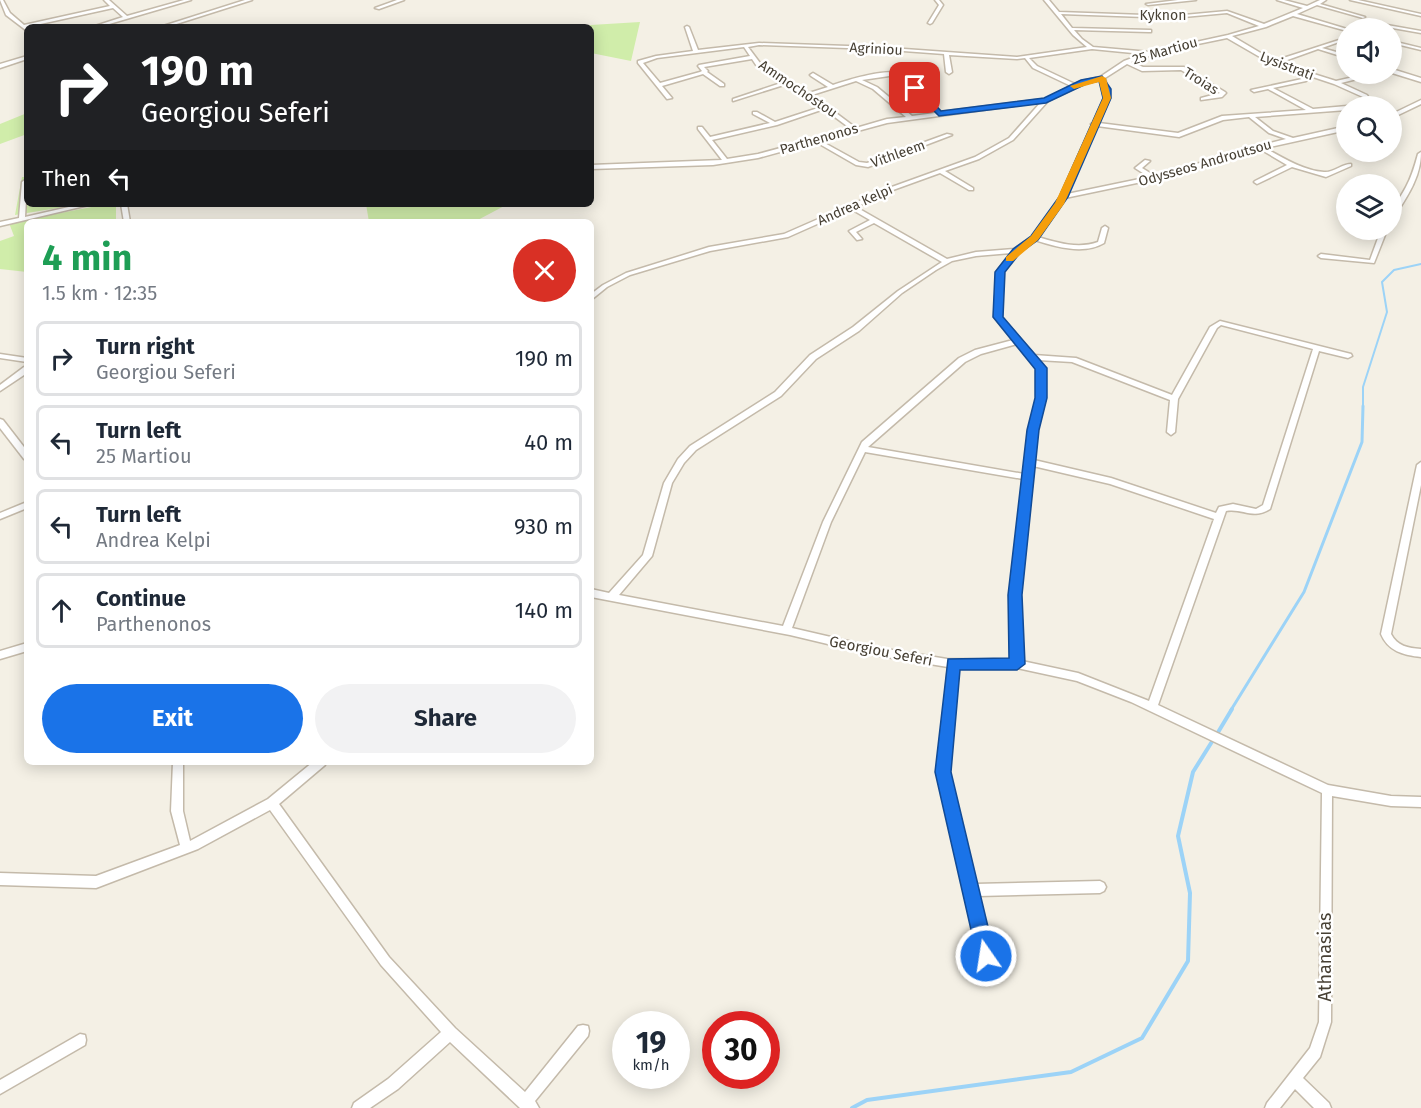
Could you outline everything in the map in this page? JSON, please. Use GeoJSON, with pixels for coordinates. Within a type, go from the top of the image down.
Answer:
{"type":"FeatureCollection","features":[{"type":"Feature","properties":{"kind":"street"},"geometry":{"type":"LineString","coordinates":[[1,0],[8,15],[24,28]]}},
{"type":"Feature","properties":{"kind":"street"},"geometry":{"type":"LineString","coordinates":[[106,0],[125,17]]}},
{"type":"Feature","properties":{"kind":"street"},"geometry":{"type":"LineString","coordinates":[[103,24],[186,0]]}},
{"type":"Feature","properties":{"kind":"street"},"geometry":{"type":"LineString","coordinates":[[170,24],[250,0]]}},
{"type":"Feature","properties":{"kind":"street"},"geometry":{"type":"LineString","coordinates":[[377,8],[402,0]]}},
{"type":"Feature","properties":{"kind":"street"},"geometry":{"type":"LineString","coordinates":[[930,23],[941,5],[937,0]]}},
{"type":"Feature","properties":{"kind":"street"},"geometry":{"type":"LineString","coordinates":[[1046,0],[1086,46],[1092,48]]}},
{"type":"Feature","properties":{"kind":"street"},"geometry":{"type":"LineString","coordinates":[[1148,4],[1194,0]]}},
{"type":"Feature","properties":{"kind":"street"},"geometry":{"type":"LineString","coordinates":[[1279,0],[1309,8]]}},
{"type":"Feature","properties":{"kind":"street","name":"25 Martiou"},"geometry":{"type":"LineString","coordinates":[[1102,78],[1126,62],[1148,53],[1264,26],[1294,15],[1324,0]]}},
{"type":"Feature","properties":{"kind":"street"},"geometry":{"type":"LineString","coordinates":[[1352,0],[1421,15]]}},
{"type":"Feature","properties":{"kind":"street"},"geometry":{"type":"LineString","coordinates":[[1317,4],[1363,17]]}},
{"type":"Feature","properties":{"kind":"street"},"geometry":{"type":"LineString","coordinates":[[45,24],[113,7]]}},
{"type":"Feature","properties":{"kind":"street"},"geometry":{"type":"LineString","coordinates":[[160,8],[178,21]]}},
{"type":"Feature","properties":{"kind":"street","name":"Kyknon"},"geometry":{"type":"LineString","coordinates":[[1059,13],[1173,17],[1227,12],[1264,26]]}},
{"type":"Feature","properties":{"kind":"street"},"geometry":{"type":"LineString","coordinates":[[0,16],[8,15]]}},
{"type":"Feature","properties":{"kind":"street"},"geometry":{"type":"LineString","coordinates":[[1294,15],[1336,27]]}},
{"type":"Feature","properties":{"kind":"street"},"geometry":{"type":"LineString","coordinates":[[687,27],[696,51]]}},
{"type":"Feature","properties":{"kind":"street"},"geometry":{"type":"LineString","coordinates":[[1402,28],[1421,32]]}},
{"type":"Feature","properties":{"kind":"street"},"geometry":{"type":"LineString","coordinates":[[1072,29],[1149,31]]}},
{"type":"Feature","properties":{"kind":"street","name":"Lysistrati"},"geometry":{"type":"LineString","coordinates":[[1228,36],[1274,63],[1336,83]]}},
{"type":"Feature","properties":{"kind":"street"},"geometry":{"type":"LineString","coordinates":[[1274,63],[1336,41]]}},
{"type":"Feature","properties":{"kind":"street","name":"Agriniou"},"geometry":{"type":"LineString","coordinates":[[659,85],[640,62],[696,51],[759,44],[876,48],[1027,58],[1092,48],[1148,53]]}},
{"type":"Feature","properties":{"kind":"street"},"geometry":{"type":"LineString","coordinates":[[1402,45],[1421,50]]}},
{"type":"Feature","properties":{"kind":"street","name":"Ammochostou"},"geometry":{"type":"LineString","coordinates":[[745,46],[752,57],[786,83],[808,95],[854,129]]}},
{"type":"Feature","properties":{"kind":"street"},"geometry":{"type":"LineString","coordinates":[[1318,48],[1336,54]]}},
{"type":"Feature","properties":{"kind":"street"},"geometry":{"type":"LineString","coordinates":[[946,53],[949,72]]}},
{"type":"Feature","properties":{"kind":"street"},"geometry":{"type":"LineString","coordinates":[[669,98],[659,85],[702,69],[752,57]]}},
{"type":"Feature","properties":{"kind":"street"},"geometry":{"type":"LineString","coordinates":[[0,66],[24,58]]}},
{"type":"Feature","properties":{"kind":"street"},"geometry":{"type":"LineString","coordinates":[[1027,58],[1035,67],[1075,86]]}},
{"type":"Feature","properties":{"kind":"street","name":"Troias"},"geometry":{"type":"LineString","coordinates":[[1126,62],[1143,69],[1172,66],[1182,68],[1223,93],[1220,96],[1203,99]]}},
{"type":"Feature","properties":{"kind":"street"},"geometry":{"type":"LineString","coordinates":[[702,69],[722,85]]}},
{"type":"Feature","properties":{"kind":"street"},"geometry":{"type":"LineString","coordinates":[[808,95],[856,79],[896,73],[902,75],[939,114]]}},
{"type":"Feature","properties":{"kind":"street"},"geometry":{"type":"LineString","coordinates":[[1402,74],[1421,80]]}},
{"type":"Feature","properties":{"kind":"street"},"geometry":{"type":"LineString","coordinates":[[813,75],[832,87]]}},
{"type":"Feature","properties":{"kind":"street"},"geometry":{"type":"LineString","coordinates":[[1254,90],[1270,88],[1312,76]]}},
{"type":"Feature","properties":{"kind":"street"},"geometry":{"type":"LineString","coordinates":[[1017,664],[1015,595],[1033,430],[1041,398],[1041,368],[998,317],[1000,272],[1016,251],[1034,238],[1064,197],[1107,98],[1102,78]]}},
{"type":"Feature","properties":{"kind":"street","name":"Andrea Kelpi"},"geometry":{"type":"LineString","coordinates":[[594,295],[605,286],[650,266],[709,249],[786,236],[851,207],[976,158],[1011,139],[1046,100],[1075,86],[1102,78]]}},
{"type":"Feature","properties":{"kind":"street"},"geometry":{"type":"LineString","coordinates":[[856,79],[875,88],[911,118]]}},
{"type":"Feature","properties":{"kind":"street"},"geometry":{"type":"LineString","coordinates":[[735,100],[786,83]]}},
{"type":"Feature","properties":{"kind":"street","name":"Lysistrati"},"geometry":{"type":"LineString","coordinates":[[1338,84],[1365,96]]}},
{"type":"Feature","properties":{"kind":"street"},"geometry":{"type":"LineString","coordinates":[[1270,88],[1312,111]]}},
{"type":"Feature","properties":{"kind":"street","name":"Parthenonos"},"geometry":{"type":"LineString","coordinates":[[594,167],[638,167],[726,161],[758,156],[854,129],[911,118],[1046,100]]}},
{"type":"Feature","properties":{"kind":"street"},"geometry":{"type":"LineString","coordinates":[[1402,111],[1421,102]]}},
{"type":"Feature","properties":{"kind":"street"},"geometry":{"type":"LineString","coordinates":[[710,139],[775,124],[825,107]]}},
{"type":"Feature","properties":{"kind":"street"},"geometry":{"type":"LineString","coordinates":[[1094,124],[1179,135],[1222,118],[1336,109]]}},
{"type":"Feature","properties":{"kind":"street"},"geometry":{"type":"LineString","coordinates":[[755,113],[775,124]]}},
{"type":"Feature","properties":{"kind":"street"},"geometry":{"type":"LineString","coordinates":[[1250,115],[1271,132],[1293,140]]}},
{"type":"Feature","properties":{"kind":"street"},"geometry":{"type":"LineString","coordinates":[[700,128],[726,161]]}},
{"type":"Feature","properties":{"kind":"street","name":"Odysseos Androutsou"},"geometry":{"type":"LineString","coordinates":[[1064,197],[1155,178],[1260,147],[1336,130]]}},
{"type":"Feature","properties":{"kind":"street","name":"Vithleem"},"geometry":{"type":"LineString","coordinates":[[816,140],[858,164],[868,165],[949,135]]}},
{"type":"Feature","properties":{"kind":"street"},"geometry":{"type":"LineString","coordinates":[[1260,147],[1291,165],[1329,175],[1349,165]]}},
{"type":"Feature","properties":{"kind":"street"},"geometry":{"type":"LineString","coordinates":[[1402,200],[1411,185],[1421,154]]}},
{"type":"Feature","properties":{"kind":"street"},"geometry":{"type":"LineString","coordinates":[[1147,161],[1138,168],[1155,178]]}},
{"type":"Feature","properties":{"kind":"street"},"geometry":{"type":"LineString","coordinates":[[1257,182],[1291,165]]}},
{"type":"Feature","properties":{"kind":"street"},"geometry":{"type":"LineString","coordinates":[[940,171],[971,189]]}},
{"type":"Feature","properties":{"kind":"street"},"geometry":{"type":"LineString","coordinates":[[22,218],[24,206]]}},
{"type":"Feature","properties":{"kind":"street"},"geometry":{"type":"LineString","coordinates":[[0,224],[75,207]]}},
{"type":"Feature","properties":{"kind":"street"},"geometry":{"type":"LineString","coordinates":[[851,207],[948,262]]}},
{"type":"Feature","properties":{"kind":"street"},"geometry":{"type":"LineString","coordinates":[[859,239],[852,231],[876,220]]}},
{"type":"Feature","properties":{"kind":"street"},"geometry":{"type":"LineString","coordinates":[[1034,238],[1057,243],[1093,246],[1101,243],[1105,228]]}},
{"type":"Feature","properties":{"kind":"street"},"geometry":{"type":"LineString","coordinates":[[1321,256],[1372,262],[1380,240]]}},
{"type":"Feature","properties":{"kind":"street"},"geometry":{"type":"LineString","coordinates":[[611,597],[647,556],[668,483],[693,448],[778,394],[813,357],[856,329],[900,291],[948,262],[976,254],[1016,251]]}},
{"type":"Feature","properties":{"kind":"street"},"geometry":{"type":"LineString","coordinates":[[1171,432],[1174,399],[1203,346],[1220,323],[1348,356]]}},
{"type":"Feature","properties":{"kind":"street"},"geometry":{"type":"LineString","coordinates":[[786,630],[827,522],[862,449],[876,434],[962,360],[978,352],[1018,341]]}},
{"type":"Feature","properties":{"kind":"street"},"geometry":{"type":"LineString","coordinates":[[1152,707],[1219,517],[1226,507],[1256,513],[1267,507],[1317,347]]}},
{"type":"Feature","properties":{"kind":"street"},"geometry":{"type":"LineString","coordinates":[[0,356],[24,360]]}},
{"type":"Feature","properties":{"kind":"street"},"geometry":{"type":"LineString","coordinates":[[1032,357],[1073,360],[1174,399]]}},
{"type":"Feature","properties":{"kind":"street"},"geometry":{"type":"LineString","coordinates":[[0,389],[24,371]]}},
{"type":"Feature","properties":{"kind":"street"},"geometry":{"type":"LineString","coordinates":[[0,422],[24,453]]}},
{"type":"Feature","properties":{"kind":"street"},"geometry":{"type":"LineString","coordinates":[[862,449],[1027,477]]}},
{"type":"Feature","properties":{"kind":"street"},"geometry":{"type":"LineString","coordinates":[[1029,462],[1111,481],[1219,517]]}},
{"type":"Feature","properties":{"kind":"street"},"geometry":{"type":"LineString","coordinates":[[1421,465],[1386,634],[1394,646],[1421,654]]}},
{"type":"Feature","properties":{"kind":"street"},"geometry":{"type":"LineString","coordinates":[[0,516],[24,506]]}},
{"type":"Feature","properties":{"kind":"street","name":"Georgiou Seferi"},"geometry":{"type":"LineString","coordinates":[[594,594],[786,630],[874,651],[953,663],[1017,664],[1078,677],[1152,707],[1240,751],[1327,790],[1391,801],[1421,802]]}},
{"type":"Feature","properties":{"kind":"street"},"geometry":{"type":"LineString","coordinates":[[0,655],[24,648]]}},
{"type":"Feature","properties":{"kind":"street"},"geometry":{"type":"LineString","coordinates":[[953,663],[943,772],[991,977]]}},
{"type":"Feature","properties":{"kind":"street"},"geometry":{"type":"LineString","coordinates":[[178,765],[177,810],[186,848]]}},
{"type":"Feature","properties":{"kind":"street"},"geometry":{"type":"LineString","coordinates":[[0,879],[96,882],[186,848],[272,802],[317,765]]}},
{"type":"Feature","properties":{"kind":"street","name":"Athanasias"},"geometry":{"type":"LineString","coordinates":[[1272,1108],[1281,1093],[1296,1080],[1315,1052],[1325,1022],[1327,790]]}},
{"type":"Feature","properties":{"kind":"street"},"geometry":{"type":"LineString","coordinates":[[272,802],[386,961],[450,1033],[529,1105],[583,1031]]}},
{"type":"Feature","properties":{"kind":"street"},"geometry":{"type":"LineString","coordinates":[[970,890],[1100,887]]}},
{"type":"Feature","properties":{"kind":"street"},"geometry":{"type":"LineString","coordinates":[[359,1108],[393,1084],[450,1033]]}},
{"type":"Feature","properties":{"kind":"street"},"geometry":{"type":"LineString","coordinates":[[0,1087],[80,1040]]}},
{"type":"Feature","properties":{"kind":"street"},"geometry":{"type":"LineString","coordinates":[[1296,1080],[1324,1108]]}},
{"type":"Feature","properties":{"kind":"green space"},"geometry":{"type":"Polygon","coordinates":[[[640,22],[631,61],[594,54],[594,25],[640,22]]]}},
{"type":"Feature","properties":{"kind":"green space"},"geometry":{"type":"Polygon","coordinates":[[[24,114],[24,135],[0,144],[0,124],[24,114]]]}},
{"type":"Feature","properties":{"kind":"green space"},"geometry":{"type":"Polygon","coordinates":[[[22,177],[24,177],[24,207],[64,207],[15,215],[22,177]]]}},
{"type":"Feature","properties":{"kind":"green space"},"geometry":{"type":"Polygon","coordinates":[[[92,207],[116,207],[116,219],[30,219],[92,207]]]}},
{"type":"Feature","properties":{"kind":"green space"},"geometry":{"type":"Polygon","coordinates":[[[366,207],[502,207],[480,219],[368,219],[366,207]]]}},
{"type":"Feature","properties":{"kind":"green space"},"geometry":{"type":"Polygon","coordinates":[[[24,220],[24,272],[0,269],[0,241],[14,236],[9,223],[24,220]]]}},
{"type":"Feature","properties":{"kind":"waterway"},"geometry":{"type":"LineString","coordinates":[[1363,406],[1363,387],[1387,312],[1382,282],[1394,270],[1421,264]]}},
{"type":"Feature","properties":{"kind":"waterway"},"geometry":{"type":"LineString","coordinates":[[1231,710],[1304,592],[1362,442],[1363,406]]}},
{"type":"Feature","properties":{"kind":"waterway"},"geometry":{"type":"LineString","coordinates":[[1217,734],[1232,709]]}},
{"type":"Feature","properties":{"kind":"waterway"},"geometry":{"type":"LineString","coordinates":[[852,1108],[867,1100],[1071,1072],[1142,1038],[1188,961],[1190,893],[1178,836],[1193,772],[1213,740]]}},
{"type":"Feature","properties":{"kind":"slow traffic"},"geometry":{"type":"LineString","coordinates":[[1010,259],[1016,251],[1034,238],[1060,204],[1107,98],[1107,89],[1102,78],[1074,86]]}},
{"type":"Feature","properties":{"kind":"route"},"geometry":{"type":"LineString","coordinates":[[915,88],[939,114],[1046,100],[1084,82],[1102,78],[1107,89],[1107,98],[1060,204],[1034,238],[1016,251],[1000,272],[998,317],[1041,368],[1041,398],[1033,430],[1015,595],[1017,664],[953,663],[943,772],[986,956]]}}]}
